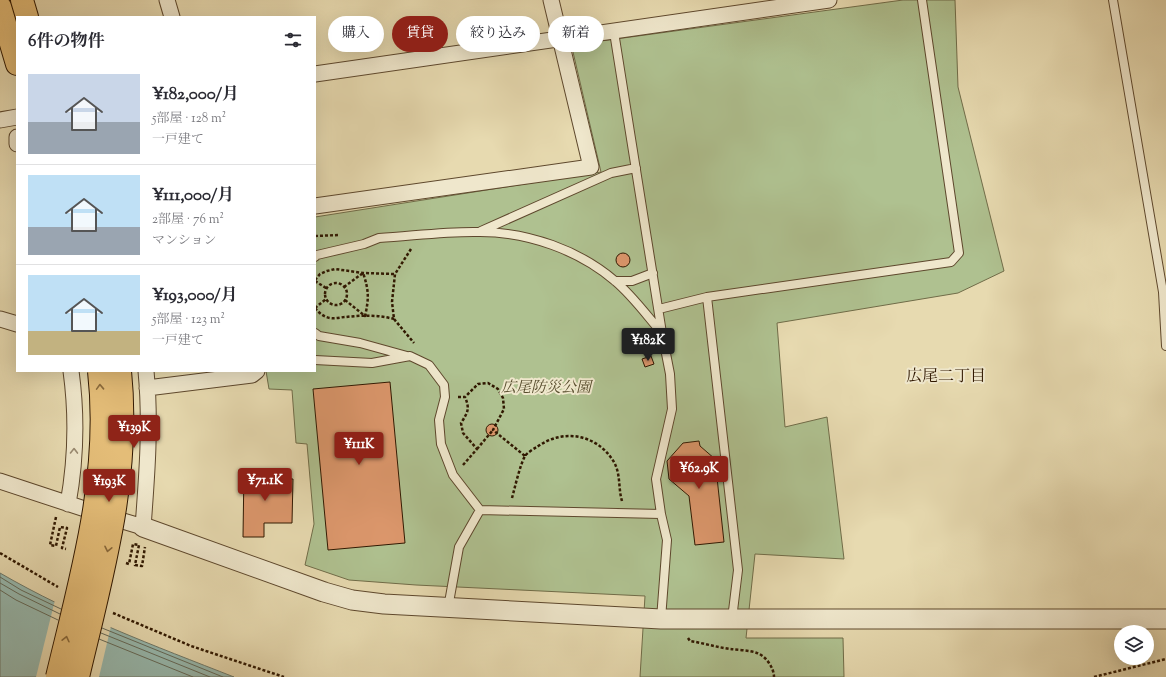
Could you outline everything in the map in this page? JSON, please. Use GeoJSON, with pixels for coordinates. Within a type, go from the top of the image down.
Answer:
{"type":"FeatureCollection","features":[{"type":"Feature","properties":{"kind":"main road"},"geometry":{"type":"LineString","coordinates":[[22,0],[27,16]]}},
{"type":"Feature","properties":{"kind":"main road"},"geometry":{"type":"LineString","coordinates":[[0,7],[16,61]]}},
{"type":"Feature","properties":{"kind":"main road"},"geometry":{"type":"LineString","coordinates":[[57,677],[90,538],[97,496],[101,460],[102,419],[99,372]]}},
{"type":"Feature","properties":{"kind":"main road"},"geometry":{"type":"LineString","coordinates":[[78,677],[117,500],[121,466],[123,419],[120,372]]}},
{"type":"Feature","properties":{"kind":"street"},"geometry":{"type":"LineString","coordinates":[[167,0],[172,16]]}},
{"type":"Feature","properties":{"kind":"street"},"geometry":{"type":"LineString","coordinates":[[551,0],[555,16]]}},
{"type":"Feature","properties":{"kind":"street"},"geometry":{"type":"LineString","coordinates":[[604,33],[828,0]]}},
{"type":"Feature","properties":{"kind":"street"},"geometry":{"type":"LineString","coordinates":[[316,74],[548,40]]}},
{"type":"Feature","properties":{"kind":"street"},"geometry":{"type":"LineString","coordinates":[[316,206],[591,166],[563,52]]}},
{"type":"Feature","properties":{"kind":"street"},"geometry":{"type":"LineString","coordinates":[[0,120],[16,117]]}},
{"type":"Feature","properties":{"kind":"street"},"geometry":{"type":"LineString","coordinates":[[0,320],[16,324]]}},
{"type":"Feature","properties":{"kind":"street"},"geometry":{"type":"LineString","coordinates":[[68,504],[74,457],[75,420],[71,372]]}},
{"type":"Feature","properties":{"kind":"street"},"geometry":{"type":"LineString","coordinates":[[145,535],[148,431],[146,372]]}},
{"type":"Feature","properties":{"kind":"street"},"geometry":{"type":"LineString","coordinates":[[147,388],[252,375],[256,372]]}},
{"type":"Feature","properties":{"kind":"street"},"geometry":{"type":"LineString","coordinates":[[0,481],[68,504],[145,535],[324,592],[352,600],[384,604],[661,619],[1166,618]]}},
{"type":"Feature","properties":{"kind":"lane"},"geometry":{"type":"LineString","coordinates":[[659,309],[707,297],[951,262],[959,253],[922,0]]}},
{"type":"Feature","properties":{"kind":"lane"},"geometry":{"type":"LineString","coordinates":[[1114,0],[1163,292],[1166,346]]}},
{"type":"Feature","properties":{"kind":"lane"},"geometry":{"type":"LineString","coordinates":[[614,32],[662,333],[670,374],[672,409],[656,479],[660,514],[667,540],[661,619]]}},
{"type":"Feature","properties":{"kind":"lane"},"geometry":{"type":"LineString","coordinates":[[480,232],[611,173],[636,168]]}},
{"type":"Feature","properties":{"kind":"lane"},"geometry":{"type":"LineString","coordinates":[[316,256],[364,244],[379,238],[480,232],[521,236],[557,247],[590,263],[615,281],[634,300],[662,333]]}},
{"type":"Feature","properties":{"kind":"lane"},"geometry":{"type":"LineString","coordinates":[[615,281],[632,281],[653,274]]}},
{"type":"Feature","properties":{"kind":"lane"},"geometry":{"type":"LineString","coordinates":[[707,297],[738,570],[732,620]]}},
{"type":"Feature","properties":{"kind":"lane"},"geometry":{"type":"LineString","coordinates":[[316,334],[319,336],[360,343],[410,356],[429,365],[444,385],[445,397],[439,420],[441,444],[453,475],[480,510]]}},
{"type":"Feature","properties":{"kind":"lane"},"geometry":{"type":"LineString","coordinates":[[316,360],[372,363],[410,356]]}},
{"type":"Feature","properties":{"kind":"lane"},"geometry":{"type":"LineString","coordinates":[[480,510],[660,514]]}},
{"type":"Feature","properties":{"kind":"lane"},"geometry":{"type":"LineString","coordinates":[[448,608],[459,547],[480,510]]}},
{"type":"Feature","properties":{"kind":"path"},"geometry":{"type":"LineString","coordinates":[[425,235],[413,247],[395,274],[392,302],[394,319],[417,347],[429,365]]}},
{"type":"Feature","properties":{"kind":"path"},"geometry":{"type":"LineString","coordinates":[[316,280],[320,274],[335,269],[363,273],[395,274]]}},
{"type":"Feature","properties":{"kind":"path"},"geometry":{"type":"LineString","coordinates":[[344,287],[363,273]]}},
{"type":"Feature","properties":{"kind":"path"},"geometry":{"type":"LineString","coordinates":[[363,273],[368,288],[368,303],[365,316]]}},
{"type":"Feature","properties":{"kind":"path"},"geometry":{"type":"LineString","coordinates":[[316,282],[326,288]]}},
{"type":"Feature","properties":{"kind":"path"},"geometry":{"type":"LineString","coordinates":[[335,283],[344,287],[346,293],[345,300],[337,305],[330,303],[326,299],[326,288],[335,283]]}},
{"type":"Feature","properties":{"kind":"path"},"geometry":{"type":"LineString","coordinates":[[316,307],[326,299]]}},
{"type":"Feature","properties":{"kind":"path"},"geometry":{"type":"LineString","coordinates":[[345,300],[365,316]]}},
{"type":"Feature","properties":{"kind":"path"},"geometry":{"type":"LineString","coordinates":[[316,309],[324,316],[331,318],[384,316],[394,319]]}},
{"type":"Feature","properties":{"kind":"path"},"geometry":{"type":"LineString","coordinates":[[445,397],[465,396],[478,384],[488,383],[498,389],[504,398],[504,409],[492,430],[453,475]]}},
{"type":"Feature","properties":{"kind":"path"},"geometry":{"type":"LineString","coordinates":[[465,396],[468,405],[467,413],[461,423],[463,433],[477,449]]}},
{"type":"Feature","properties":{"kind":"path"},"geometry":{"type":"LineString","coordinates":[[492,430],[525,456]]}},
{"type":"Feature","properties":{"kind":"path"},"geometry":{"type":"LineString","coordinates":[[507,511],[525,456],[548,439],[561,435],[576,436],[592,441],[605,450],[614,463],[620,479],[621,496],[626,513]]}},
{"type":"Feature","properties":{"kind":"path"},"geometry":{"type":"LineString","coordinates":[[55,523],[50,545],[56,546],[60,527],[66,528],[62,548]]}},
{"type":"Feature","properties":{"kind":"path"},"geometry":{"type":"LineString","coordinates":[[129,564],[132,544],[139,546],[135,565],[142,566],[145,535]]}},
{"type":"Feature","properties":{"kind":"path"},"geometry":{"type":"LineString","coordinates":[[0,553],[65,591]]}},
{"type":"Feature","properties":{"kind":"path"},"geometry":{"type":"LineString","coordinates":[[106,610],[191,646],[284,677]]}},
{"type":"Feature","properties":{"kind":"path"},"geometry":{"type":"LineString","coordinates":[[686,637],[690,641],[758,653],[765,658],[770,665],[774,672],[774,677]]}},
{"type":"Feature","properties":{"kind":"path"},"geometry":{"type":"LineString","coordinates":[[1094,677],[1166,659]]}},
{"type":"Feature","properties":{"kind":"green space","name":"広尾防災公園"},"geometry":{"type":"Polygon","coordinates":[[[903,0],[955,0],[958,87],[1004,271],[958,293],[777,323],[785,427],[827,417],[844,559],[755,554],[746,638],[843,638],[844,677],[640,677],[645,596],[416,585],[349,580],[305,565],[314,524],[307,444],[296,443],[292,390],[269,389],[266,372],[316,372],[316,217],[601,172],[573,52],[604,52],[604,41],[903,0]]]}},
{"type":"Feature","properties":{"kind":"water"},"geometry":{"type":"Polygon","coordinates":[[[0,573],[28,589],[115,630],[234,677],[0,677],[0,573]]]}},
{"type":"Feature","properties":{"kind":"pier"},"geometry":{"type":"Polygon","coordinates":[[[55,600],[111,626],[99,677],[36,677],[55,600]]]}},
{"type":"Feature","properties":{"kind":"building"},"geometry":{"type":"Polygon","coordinates":[[[623,253],[628,255],[630,260],[628,265],[623,267],[618,265],[616,260],[618,255],[623,253]]]}},
{"type":"Feature","properties":{"kind":"building"},"geometry":{"type":"Polygon","coordinates":[[[651,356],[654,364],[645,367],[642,359],[651,356]]]}},
{"type":"Feature","properties":{"kind":"building"},"geometry":{"type":"Polygon","coordinates":[[[390,382],[405,543],[328,550],[313,389],[390,382]]]}},
{"type":"Feature","properties":{"kind":"building"},"geometry":{"type":"Polygon","coordinates":[[[490,424],[494,424],[498,430],[494,436],[490,436],[486,432],[486,428],[490,424]]]}},
{"type":"Feature","properties":{"kind":"building"},"geometry":{"type":"Polygon","coordinates":[[[699,441],[700,446],[715,459],[724,542],[695,545],[689,496],[669,479],[667,461],[683,443],[699,441]]]}},
{"type":"Feature","properties":{"kind":"building"},"geometry":{"type":"Polygon","coordinates":[[[244,469],[268,470],[268,478],[293,479],[292,523],[264,523],[264,537],[243,537],[244,469]]]}},
{"type":"Feature","properties":{"kind":"district","name":"広尾二丁目"},"geometry":{"type":"Point","coordinates":[946,375]}}]}
